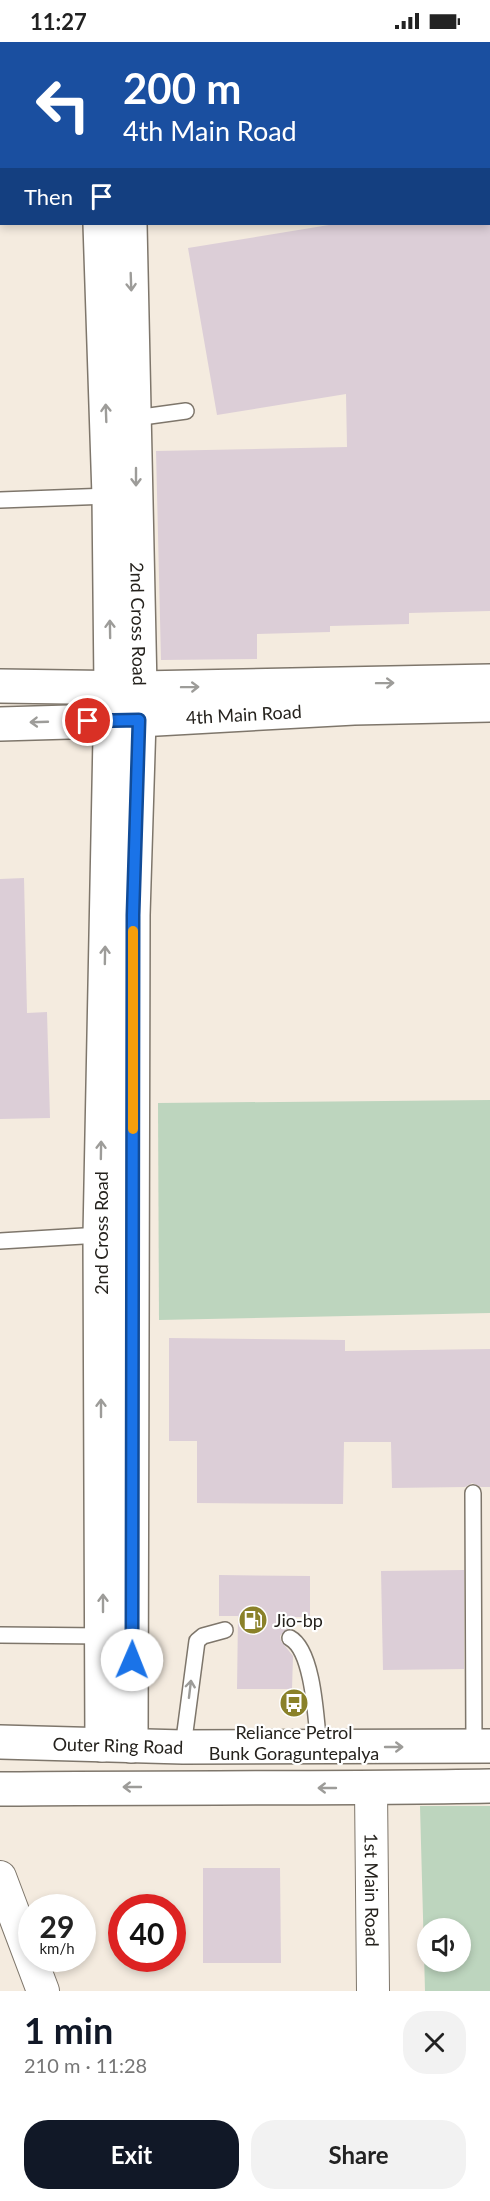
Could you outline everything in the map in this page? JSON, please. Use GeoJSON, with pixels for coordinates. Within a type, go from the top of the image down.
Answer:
{"type":"FeatureCollection","features":[{"type":"Feature","properties":{"kind":"main road"},"geometry":{"type":"LineString","coordinates":[[100,225],[109,496],[125,704],[490,681]]}},
{"type":"Feature","properties":{"kind":"main road","name":"2nd Cross Road"},"geometry":{"type":"LineString","coordinates":[[117,1746],[103,1636],[99,1235],[125,704],[135,418],[130,225]]}},
{"type":"Feature","properties":{"kind":"main road","name":"4th Main Road"},"geometry":{"type":"LineString","coordinates":[[0,686],[125,704],[354,708],[490,705]]}},
{"type":"Feature","properties":{"kind":"main road","name":"2nd Cross Road"},"geometry":{"type":"LineString","coordinates":[[117,1746],[133,926],[125,704]]}},
{"type":"Feature","properties":{"kind":"main road","name":"4th Main Road"},"geometry":{"type":"LineString","coordinates":[[0,724],[125,704]]}},
{"type":"Feature","properties":{"kind":"main road","name":"Outer Ring Road"},"geometry":{"type":"LineString","coordinates":[[0,1742],[183,1747],[482,1746]]}},
{"type":"Feature","properties":{"kind":"main road"},"geometry":{"type":"LineString","coordinates":[[0,1789],[490,1786]]}},
{"type":"Feature","properties":{"kind":"street","name":"1st Main Road"},"geometry":{"type":"LineString","coordinates":[[371,1788],[373,1991]]}},
{"type":"Feature","properties":{"kind":"street"},"geometry":{"type":"LineString","coordinates":[[0,1877],[43,1991]]}},
{"type":"Feature","properties":{"kind":"lane"},"geometry":{"type":"LineString","coordinates":[[135,418],[186,411]]}},
{"type":"Feature","properties":{"kind":"lane"},"geometry":{"type":"LineString","coordinates":[[0,500],[109,496]]}},
{"type":"Feature","properties":{"kind":"lane"},"geometry":{"type":"LineString","coordinates":[[0,1241],[99,1235]]}},
{"type":"Feature","properties":{"kind":"lane"},"geometry":{"type":"LineString","coordinates":[[473,1493],[482,1746]]}},
{"type":"Feature","properties":{"kind":"lane"},"geometry":{"type":"LineString","coordinates":[[183,1747],[197,1641],[203,1636],[225,1630]]}},
{"type":"Feature","properties":{"kind":"lane"},"geometry":{"type":"LineString","coordinates":[[0,1635],[103,1636]]}},
{"type":"Feature","properties":{"kind":"lane"},"geometry":{"type":"LineString","coordinates":[[291,1638],[297,1642],[305,1655],[310,1675],[319,1748]]}},
{"type":"Feature","properties":{"kind":"green space"},"geometry":{"type":"Polygon","coordinates":[[[490,1100],[490,1313],[159,1320],[158,1103],[490,1100]]]}},
{"type":"Feature","properties":{"kind":"green space"},"geometry":{"type":"Polygon","coordinates":[[[420,1806],[490,1806],[490,1991],[425,1991],[424,1972],[471,1972],[471,1918],[423,1918],[420,1806]]]}},
{"type":"Feature","properties":{"kind":"building"},"geometry":{"type":"Polygon","coordinates":[[[329,225],[490,225],[490,611],[409,613],[409,624],[330,626],[330,632],[257,634],[257,659],[161,660],[156,451],[347,447],[346,394],[217,415],[188,248],[329,225]]]}},
{"type":"Feature","properties":{"kind":"building"},"geometry":{"type":"Polygon","coordinates":[[[24,878],[27,1013],[47,1012],[50,1118],[0,1119],[0,879],[24,878]]]}},
{"type":"Feature","properties":{"kind":"building"},"geometry":{"type":"Polygon","coordinates":[[[169,1338],[345,1340],[345,1351],[490,1349],[490,1487],[481,1487],[472,1483],[465,1487],[392,1488],[391,1442],[344,1442],[343,1504],[197,1503],[197,1441],[169,1441],[169,1338]]]}},
{"type":"Feature","properties":{"kind":"building"},"geometry":{"type":"Polygon","coordinates":[[[464,1570],[464,1669],[383,1670],[381,1571],[464,1570]]]}},
{"type":"Feature","properties":{"kind":"building"},"geometry":{"type":"Polygon","coordinates":[[[219,1575],[310,1576],[310,1617],[293,1617],[293,1629],[287,1629],[280,1636],[281,1641],[293,1656],[292,1689],[237,1689],[238,1616],[219,1616],[219,1575]]]}},
{"type":"Feature","properties":{"kind":"building"},"geometry":{"type":"Polygon","coordinates":[[[203,1868],[280,1868],[281,1963],[203,1963],[203,1868]]]}},
{"type":"Feature","properties":{"kind":"slow traffic"},"geometry":{"type":"LineString","coordinates":[[133,931],[133,1129]]}},
{"type":"Feature","properties":{"kind":"place","name":"Jio-bp"},"geometry":{"type":"Point","coordinates":[253,1620]}},
{"type":"Feature","properties":{"kind":"place","name":"Reliance Petrol Bunk Goraguntepalya"},"geometry":{"type":"Point","coordinates":[294,1703]}},
{"type":"Feature","properties":{"kind":"route"},"geometry":{"type":"LineString","coordinates":[[88,721],[139,720],[133,915],[132,1660]]}}]}
